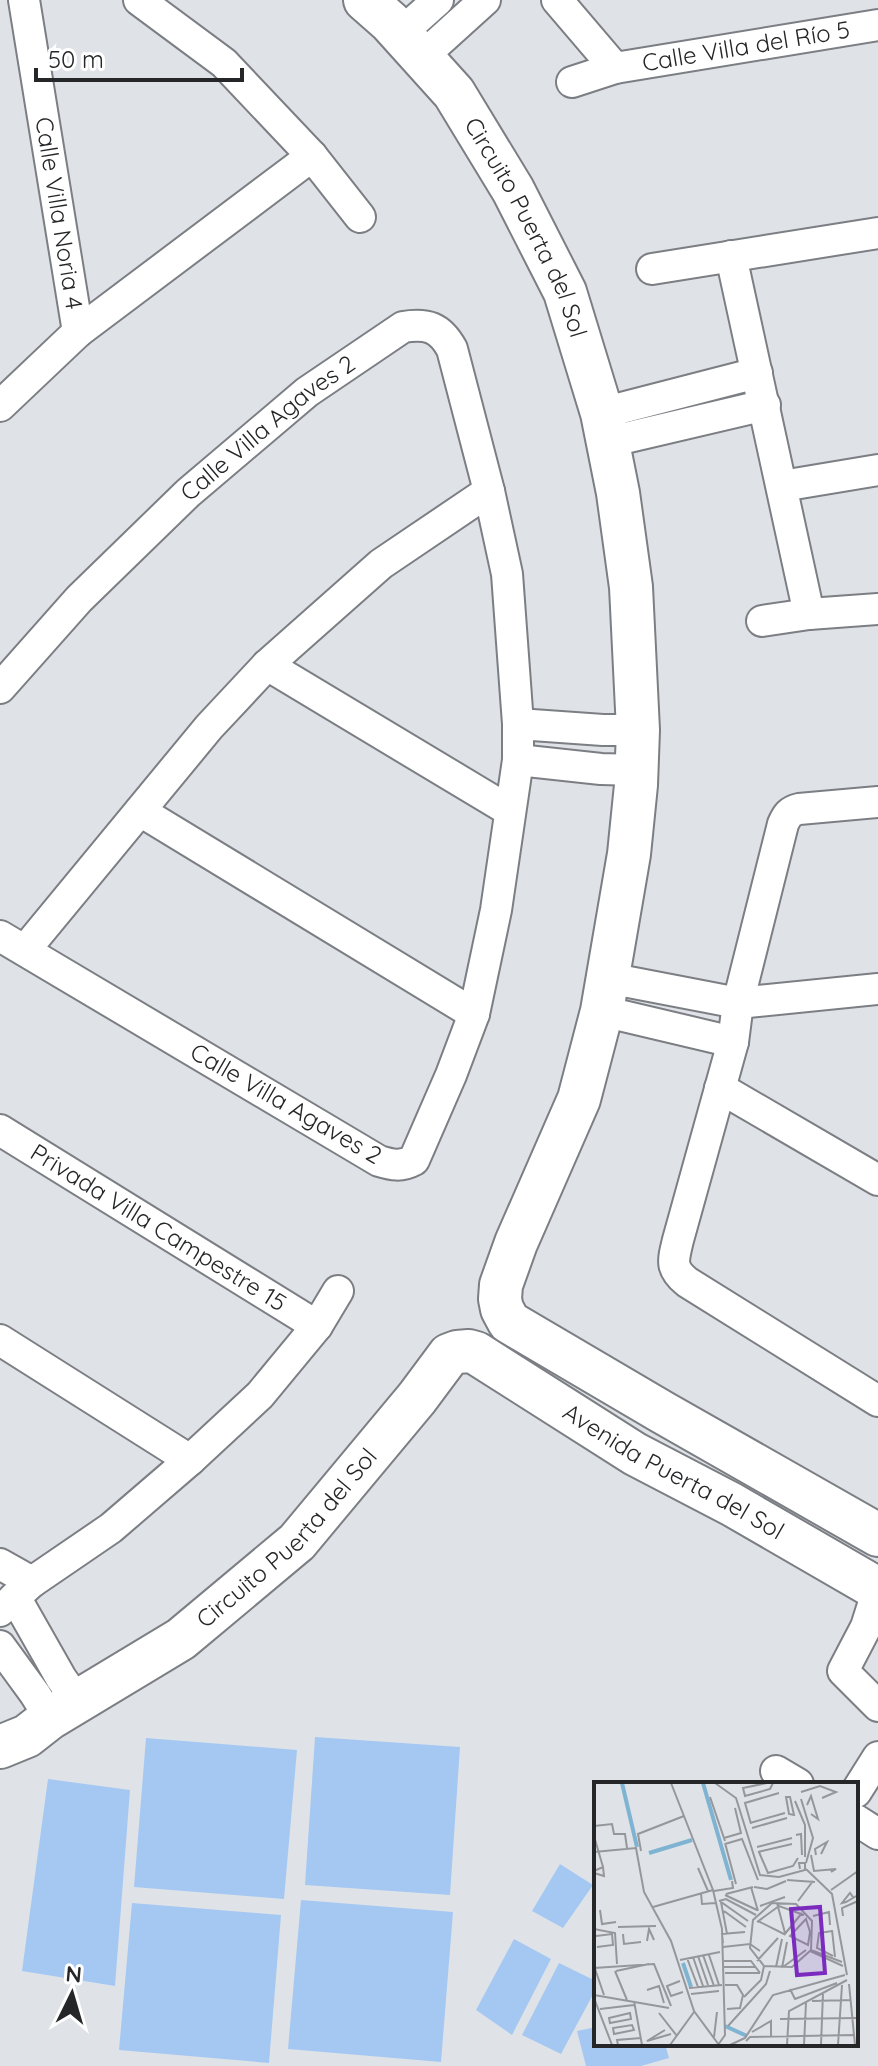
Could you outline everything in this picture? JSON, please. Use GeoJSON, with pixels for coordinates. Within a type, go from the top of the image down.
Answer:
{"type":"FeatureCollection","features":[{"type":"Feature","properties":{"kind":"street","name":"Calle Villa Noria 4"},"geometry":{"type":"LineString","coordinates":[[24,0],[78,332]]}},
{"type":"Feature","properties":{"kind":"street"},"geometry":{"type":"LineString","coordinates":[[139,0],[224,63],[312,156],[360,217]]}},
{"type":"Feature","properties":{"kind":"street","name":"Circuito Puerta del Sol"},"geometry":{"type":"LineString","coordinates":[[365,0],[427,27],[454,93],[513,190],[565,292],[620,423],[618,493],[631,587],[620,750],[629,854],[619,998],[516,1243],[501,1285],[500,1299]]}},
{"type":"Feature","properties":{"kind":"street"},"geometry":{"type":"LineString","coordinates":[[427,27],[485,0]]}},
{"type":"Feature","properties":{"kind":"street","name":"Calle Villa del Río 5"},"geometry":{"type":"LineString","coordinates":[[557,0],[615,68]]}},
{"type":"Feature","properties":{"kind":"street","name":"Calle Villa del Río 5"},"geometry":{"type":"LineString","coordinates":[[572,82],[615,68],[878,25]]}},
{"type":"Feature","properties":{"kind":"street","name":"Calle Villa Noria 4"},"geometry":{"type":"LineString","coordinates":[[0,406],[78,332],[312,156]]}},
{"type":"Feature","properties":{"kind":"street"},"geometry":{"type":"LineString","coordinates":[[652,269],[878,233]]}},
{"type":"Feature","properties":{"kind":"street"},"geometry":{"type":"LineString","coordinates":[[731,256],[809,614]]}},
{"type":"Feature","properties":{"kind":"street","name":"Calle Villa Agaves 2"},"geometry":{"type":"LineString","coordinates":[[0,688],[79,599],[188,493],[307,392],[403,327],[419,324],[433,328],[446,337],[452,349],[489,491],[507,574],[518,760],[496,910],[474,1014],[414,1160],[404,1165],[379,1161],[12,943],[140,811],[209,727],[267,665],[381,564],[489,491]]}},
{"type":"Feature","properties":{"kind":"street"},"geometry":{"type":"LineString","coordinates":[[620,423],[757,373]]}},
{"type":"Feature","properties":{"kind":"street"},"geometry":{"type":"LineString","coordinates":[[620,423],[765,405]]}},
{"type":"Feature","properties":{"kind":"street"},"geometry":{"type":"LineString","coordinates":[[782,486],[878,470]]}},
{"type":"Feature","properties":{"kind":"street"},"geometry":{"type":"LineString","coordinates":[[762,621],[878,609]]}},
{"type":"Feature","properties":{"kind":"street"},"geometry":{"type":"LineString","coordinates":[[267,665],[510,811]]}},
{"type":"Feature","properties":{"kind":"street"},"geometry":{"type":"LineString","coordinates":[[518,724],[620,750]]}},
{"type":"Feature","properties":{"kind":"street"},"geometry":{"type":"LineString","coordinates":[[518,760],[620,750]]}},
{"type":"Feature","properties":{"kind":"street"},"geometry":{"type":"LineString","coordinates":[[878,802],[799,809],[792,811],[783,824],[738,1003],[733,1042],[674,1261],[674,1268],[687,1282],[878,1401]]}},
{"type":"Feature","properties":{"kind":"street"},"geometry":{"type":"LineString","coordinates":[[140,811],[474,1014]]}},
{"type":"Feature","properties":{"kind":"street"},"geometry":{"type":"LineString","coordinates":[[619,998],[738,1003],[878,989]]}},
{"type":"Feature","properties":{"kind":"street"},"geometry":{"type":"LineString","coordinates":[[619,998],[733,1042]]}},
{"type":"Feature","properties":{"kind":"street"},"geometry":{"type":"LineString","coordinates":[[720,1088],[874,1175]]}},
{"type":"Feature","properties":{"kind":"street","name":"Privada Villa Campestre 15"},"geometry":{"type":"LineString","coordinates":[[0,1130],[317,1326]]}},
{"type":"Feature","properties":{"kind":"street"},"geometry":{"type":"LineString","coordinates":[[16,1597],[111,1528],[260,1395],[317,1326],[338,1291]]}},
{"type":"Feature","properties":{"kind":"street","name":"Avenida Puerta del Sol"},"geometry":{"type":"LineString","coordinates":[[500,1299],[509,1322],[878,1535]]}},
{"type":"Feature","properties":{"kind":"street"},"geometry":{"type":"LineString","coordinates":[[0,1340],[190,1460]]}},
{"type":"Feature","properties":{"kind":"street","name":"Circuito Puerta del Sol"},"geometry":{"type":"LineString","coordinates":[[0,1747],[27,1736],[56,1698],[181,1639],[297,1542],[449,1355],[469,1351]]}},
{"type":"Feature","properties":{"kind":"street","name":"Avenida Puerta del Sol"},"geometry":{"type":"LineString","coordinates":[[469,1351],[485,1358],[635,1454],[731,1504],[878,1589]]}},
{"type":"Feature","properties":{"kind":"street"},"geometry":{"type":"LineString","coordinates":[[635,1454],[662,1412]]}},
{"type":"Feature","properties":{"kind":"street"},"geometry":{"type":"LineString","coordinates":[[0,1564],[56,1698]]}},
{"type":"Feature","properties":{"kind":"street"},"geometry":{"type":"LineString","coordinates":[[878,1589],[866,1627],[843,1671],[878,1706]]}},
{"type":"Feature","properties":{"kind":"street"},"geometry":{"type":"LineString","coordinates":[[0,1646],[56,1698]]}},
{"type":"Feature","properties":{"kind":"street"},"geometry":{"type":"LineString","coordinates":[[858,1789],[878,1757]]}},
{"type":"Feature","properties":{"kind":"street"},"geometry":{"type":"LineString","coordinates":[[858,1821],[878,1834]]}},
{"type":"Feature","properties":{"kind":"shaded area"},"geometry":{"type":"Polygon","coordinates":[[[315,1737],[460,1747],[450,1895],[305,1885],[315,1737]]]}},
{"type":"Feature","properties":{"kind":"shaded area"},"geometry":{"type":"Polygon","coordinates":[[[146,1738],[297,1750],[284,1899],[134,1887],[146,1738]]]}},
{"type":"Feature","properties":{"kind":"shaded area"},"geometry":{"type":"Polygon","coordinates":[[[48,1779],[130,1790],[115,1986],[22,1971],[48,1779]]]}},
{"type":"Feature","properties":{"kind":"shaded area"},"geometry":{"type":"Polygon","coordinates":[[[560,1864],[593,1885],[563,1928],[532,1911],[560,1864]]]}},
{"type":"Feature","properties":{"kind":"shaded area"},"geometry":{"type":"Polygon","coordinates":[[[301,1900],[453,1912],[441,2062],[288,2049],[301,1900]]]}},
{"type":"Feature","properties":{"kind":"shaded area"},"geometry":{"type":"Polygon","coordinates":[[[132,1903],[281,1915],[269,2063],[119,2050],[132,1903]]]}},
{"type":"Feature","properties":{"kind":"shaded area"},"geometry":{"type":"Polygon","coordinates":[[[514,1939],[551,1959],[512,2035],[476,2010],[514,1939]]]}},
{"type":"Feature","properties":{"kind":"shaded area"},"geometry":{"type":"Polygon","coordinates":[[[559,1963],[594,1980],[594,1993],[561,2054],[522,2035],[559,1963]]]}},
{"type":"Feature","properties":{"kind":"shaded area"},"geometry":{"type":"Polygon","coordinates":[[[594,2027],[594,2046],[666,2046],[669,2058],[641,2066],[586,2066],[577,2031],[594,2027]]]}}]}
